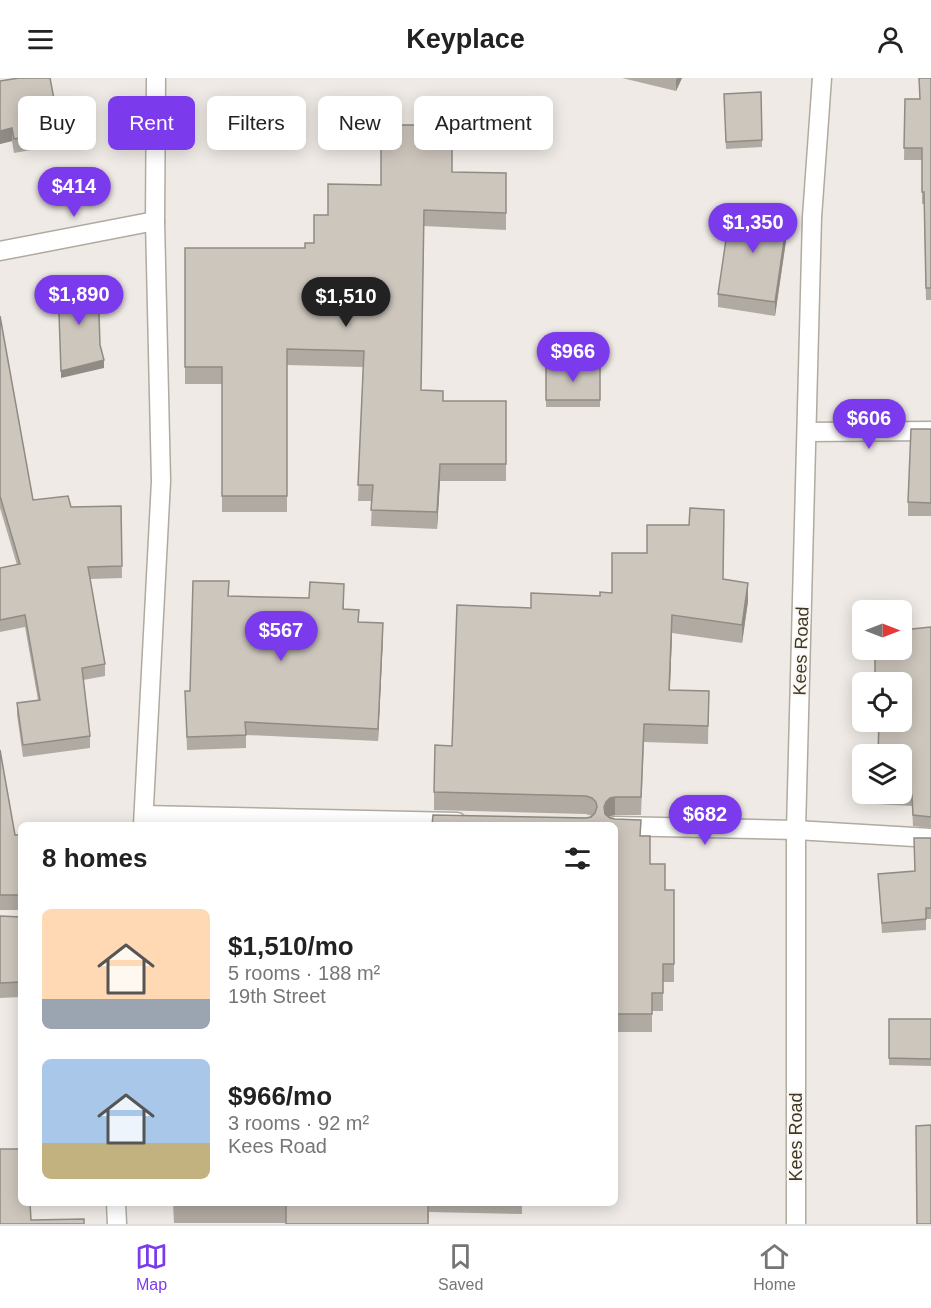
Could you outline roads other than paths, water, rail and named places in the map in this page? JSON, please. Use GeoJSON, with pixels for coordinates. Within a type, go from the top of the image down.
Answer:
{"type":"FeatureCollection","features":[{"type":"Feature","properties":{"kind":"street"},"geometry":{"type":"LineString","coordinates":[[156,78],[155,221],[161,481],[144,820],[470,822]]}},
{"type":"Feature","properties":{"kind":"street","name":"Kees Road"},"geometry":{"type":"LineString","coordinates":[[796,1224],[796,830],[812,217],[822,78]]}},
{"type":"Feature","properties":{"kind":"street"},"geometry":{"type":"LineString","coordinates":[[0,251],[155,221]]}},
{"type":"Feature","properties":{"kind":"street"},"geometry":{"type":"LineString","coordinates":[[807,432],[931,431]]}},
{"type":"Feature","properties":{"kind":"street"},"geometry":{"type":"LineString","coordinates":[[618,826],[796,830],[931,838]]}},
{"type":"Feature","properties":{"kind":"street"},"geometry":{"type":"LineString","coordinates":[[116,1206],[117,1224]]}}]}
